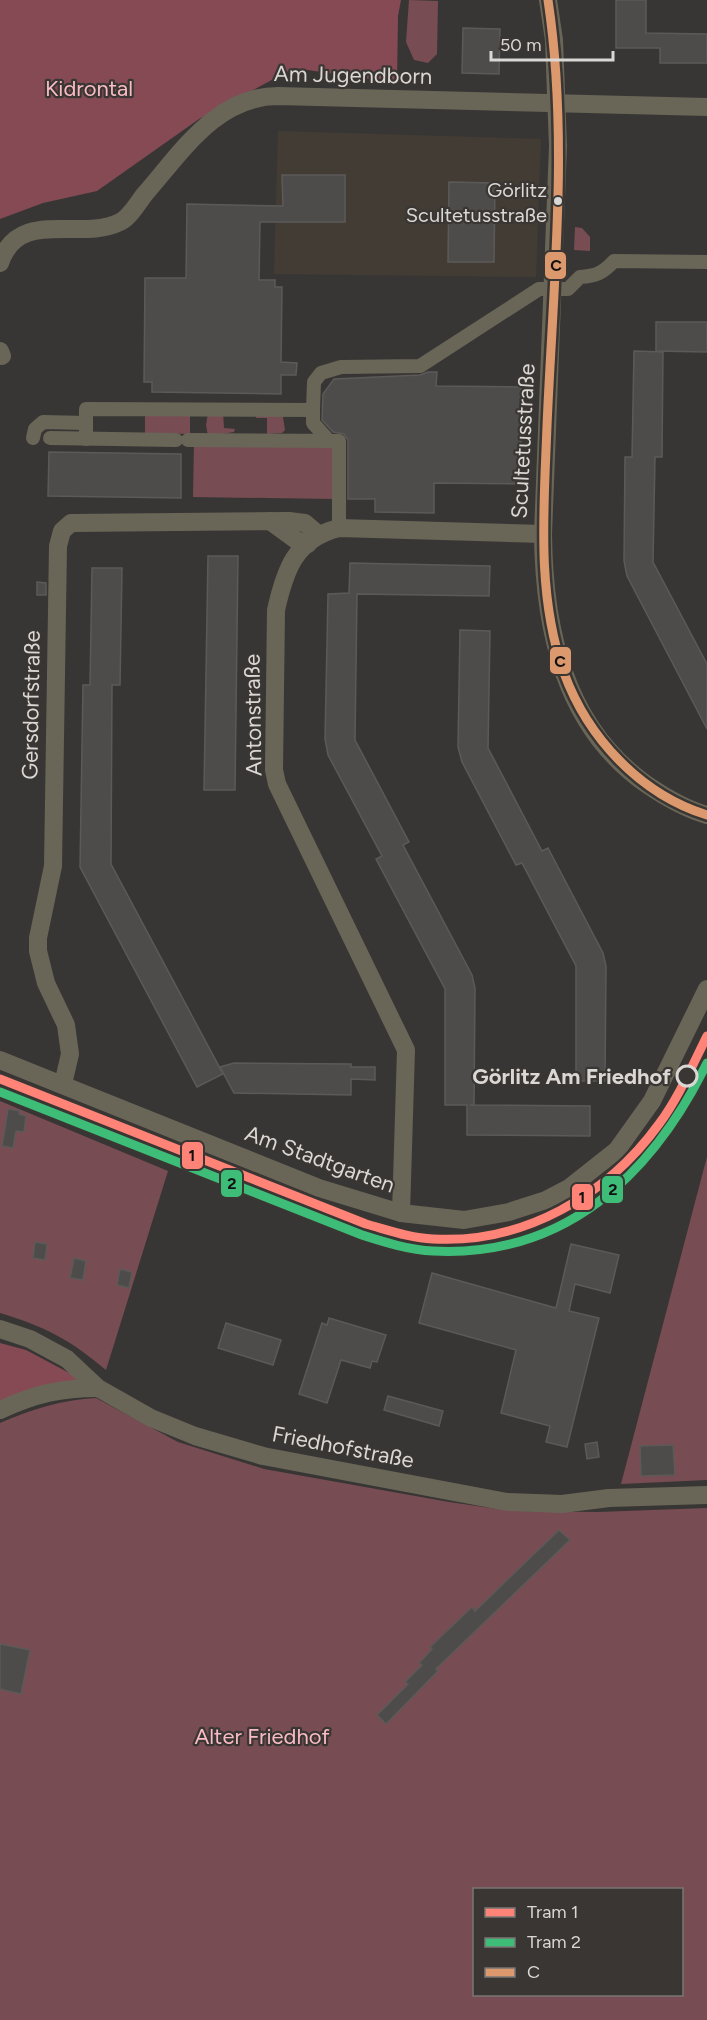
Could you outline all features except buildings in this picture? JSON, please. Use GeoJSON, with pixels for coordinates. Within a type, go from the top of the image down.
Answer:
{"type":"FeatureCollection","features":[{"type":"Feature","properties":{"kind":"street","name":"Scultetusstraße"},"geometry":{"type":"LineString","coordinates":[[548,0],[554,40],[557,104],[554,289],[543,534],[543,571],[551,628],[562,672],[583,718],[600,743],[628,771],[666,797],[690,810],[707,815]]}},
{"type":"Feature","properties":{"kind":"street","name":"Am Jugendborn"},"geometry":{"type":"LineString","coordinates":[[0,263],[6,249],[29,230],[96,228],[121,222],[216,116],[238,103],[278,96],[707,107]]}},
{"type":"Feature","properties":{"kind":"street"},"geometry":{"type":"LineString","coordinates":[[329,441],[313,423],[314,382],[321,373],[341,367],[420,366],[539,290],[568,289],[579,277],[595,276],[605,271],[614,261],[707,262]]}},
{"type":"Feature","properties":{"kind":"street"},"geometry":{"type":"LineString","coordinates":[[86,439],[86,409],[313,410]]}},
{"type":"Feature","properties":{"kind":"street"},"geometry":{"type":"LineString","coordinates":[[33,438],[34,429],[43,422],[86,423]]}},
{"type":"Feature","properties":{"kind":"street"},"geometry":{"type":"LineString","coordinates":[[50,438],[339,441],[339,528]]}},
{"type":"Feature","properties":{"kind":"street","name":"Gersdorfstraße"},"geometry":{"type":"LineString","coordinates":[[63,1084],[70,1054],[66,1025],[40,967],[38,938],[53,866],[58,546],[62,531],[71,523],[270,521],[305,523],[313,539]]}},
{"type":"Feature","properties":{"kind":"street"},"geometry":{"type":"LineString","coordinates":[[313,539],[339,528],[543,534]]}},
{"type":"Feature","properties":{"kind":"street","name":"Antonstraße"},"geometry":{"type":"LineString","coordinates":[[313,539],[293,558],[287,569],[276,610],[274,770],[277,784],[406,1050],[401,1213]]}},
{"type":"Feature","properties":{"kind":"street","name":"Am Stadtgarten"},"geometry":{"type":"LineString","coordinates":[[0,1060],[319,1188],[401,1213],[464,1220],[509,1212],[569,1188],[617,1150],[644,1114],[707,989]]}},
{"type":"Feature","properties":{"kind":"street","name":"Friedhofstraße"},"geometry":{"type":"LineString","coordinates":[[0,1329],[30,1339],[67,1359],[98,1388],[151,1418],[195,1436],[263,1456],[507,1502],[562,1504],[609,1498],[707,1495]]}},
{"type":"Feature","properties":{"kind":"street"},"geometry":{"type":"LineString","coordinates":[[0,1410],[26,1398],[62,1388],[98,1388]]}},
{"type":"Feature","properties":{"kind":"shaded area"},"geometry":{"type":"Polygon","coordinates":[[[278,131],[541,139],[536,277],[274,274],[278,131]]]}},
{"type":"Feature","properties":{"kind":"green space","name":"Kidrontal"},"geometry":{"type":"Polygon","coordinates":[[[0,0],[401,0],[398,16],[397,83],[294,68],[199,119],[97,191],[43,203],[0,219],[0,0]]]}},
{"type":"Feature","properties":{"kind":"green space"},"geometry":{"type":"Polygon","coordinates":[[[409,0],[438,1],[437,54],[428,63],[414,60],[406,42],[409,0]]]}},
{"type":"Feature","properties":{"kind":"green space"},"geometry":{"type":"Polygon","coordinates":[[[575,227],[582,228],[590,237],[590,251],[574,250],[575,227]]]}},
{"type":"Feature","properties":{"kind":"green space"},"geometry":{"type":"Polygon","coordinates":[[[282,411],[285,430],[282,433],[267,434],[267,418],[256,418],[257,414],[282,411]]]}},
{"type":"Feature","properties":{"kind":"green space"},"geometry":{"type":"Polygon","coordinates":[[[223,412],[224,428],[235,429],[234,432],[208,436],[206,425],[208,413],[223,412]]]}},
{"type":"Feature","properties":{"kind":"green space"},"geometry":{"type":"Polygon","coordinates":[[[145,414],[190,414],[190,434],[145,433],[145,414]]]}},
{"type":"Feature","properties":{"kind":"green space"},"geometry":{"type":"Polygon","coordinates":[[[194,443],[331,446],[335,450],[333,499],[193,497],[194,443]]]}},
{"type":"Feature","properties":{"kind":"green space"},"geometry":{"type":"Polygon","coordinates":[[[0,1101],[168,1171],[106,1370],[56,1335],[31,1323],[0,1313],[0,1101]]]}},
{"type":"Feature","properties":{"kind":"green space"},"geometry":{"type":"Polygon","coordinates":[[[707,1157],[707,1480],[621,1484],[704,1168],[707,1157]]]}},
{"type":"Feature","properties":{"kind":"green space"},"geometry":{"type":"Polygon","coordinates":[[[0,1343],[26,1350],[90,1384],[0,1405],[0,1343]]]}},
{"type":"Feature","properties":{"kind":"green space","name":"Alter Friedhof"},"geometry":{"type":"Polygon","coordinates":[[[96,1398],[178,1442],[264,1469],[449,1502],[511,1511],[598,1512],[707,1508],[707,2020],[0,2020],[0,1423],[24,1413],[71,1401],[96,1398]]]}},
{"type":"Feature","properties":{"kind":"tram line","name":"1"},"geometry":{"type":"LineString","coordinates":[[0,1079],[366,1224],[424,1238],[466,1238],[499,1233],[530,1224],[560,1210],[588,1193],[614,1173],[638,1150],[666,1114],[707,1036]]}},
{"type":"Feature","properties":{"kind":"tram line","name":"2"},"geometry":{"type":"LineString","coordinates":[[0,1092],[362,1235],[424,1250],[480,1250],[524,1240],[563,1224],[599,1202],[631,1174],[660,1141],[685,1104],[707,1063]]}},
{"type":"Feature","properties":{"kind":"transit line","name":"C"},"geometry":{"type":"LineString","coordinates":[[548,0],[558,106],[558,213],[544,519],[549,613],[564,673],[574,697],[602,741],[619,761],[660,793],[683,806],[707,815]]}},
{"type":"Feature","properties":{"kind":"place","name":"Görlitz Scultetusstraße"},"geometry":{"type":"Point","coordinates":[558,201]}},
{"type":"Feature","properties":{"kind":"place","name":"Görlitz Am Friedhof"},"geometry":{"type":"Point","coordinates":[687,1076]}}]}
